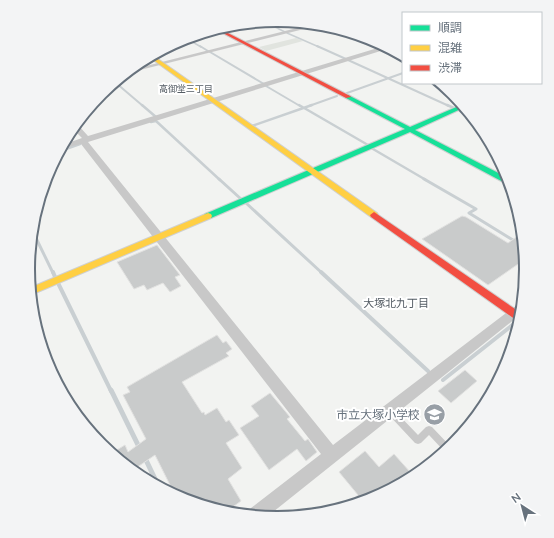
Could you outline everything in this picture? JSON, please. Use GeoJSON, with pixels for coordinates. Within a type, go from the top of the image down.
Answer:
{"type":"FeatureCollection","features":[{"type":"Feature","properties":{"kind":"street"},"geometry":{"type":"LineString","coordinates":[[141,69],[300,28]]}},
{"type":"Feature","properties":{"kind":"street"},"geometry":{"type":"LineString","coordinates":[[225,33],[502,178]]}},
{"type":"Feature","properties":{"kind":"street"},"geometry":{"type":"LineString","coordinates":[[69,145],[302,74],[378,49]]}},
{"type":"Feature","properties":{"kind":"street"},"geometry":{"type":"LineString","coordinates":[[155,60],[515,312]]}},
{"type":"Feature","properties":{"kind":"street"},"geometry":{"type":"LineString","coordinates":[[36,289],[459,109]]}},
{"type":"Feature","properties":{"kind":"street"},"geometry":{"type":"LineString","coordinates":[[79,131],[159,237],[332,456]]}},
{"type":"Feature","properties":{"kind":"street"},"geometry":{"type":"LineString","coordinates":[[262,510],[389,410],[514,314]]}},
{"type":"Feature","properties":{"kind":"lane"},"geometry":{"type":"LineString","coordinates":[[389,410],[418,440],[429,430],[444,444]]}},
{"type":"Feature","properties":{"kind":"shaded area"},"geometry":{"type":"Polygon","coordinates":[[[296,38],[303,41],[266,51],[259,47],[296,38]]]}},
{"type":"Feature","properties":{"kind":"building"},"geometry":{"type":"Polygon","coordinates":[[[462,216],[466,217],[508,243],[517,237],[519,264],[488,285],[422,239],[462,216]]]}},
{"type":"Feature","properties":{"kind":"building"},"geometry":{"type":"Polygon","coordinates":[[[157,245],[180,275],[175,277],[181,286],[170,292],[163,283],[147,290],[144,285],[134,289],[117,262],[157,245]]]}},
{"type":"Feature","properties":{"kind":"building"},"geometry":{"type":"Polygon","coordinates":[[[217,335],[223,343],[226,341],[232,349],[226,353],[229,356],[182,382],[202,413],[204,412],[205,415],[217,408],[226,422],[229,420],[239,435],[226,443],[242,468],[228,479],[241,501],[233,507],[214,503],[184,493],[171,486],[155,455],[138,467],[117,451],[125,445],[128,452],[146,439],[123,395],[130,392],[127,387],[217,335]]]}},
{"type":"Feature","properties":{"kind":"building"},"geometry":{"type":"Polygon","coordinates":[[[465,370],[477,381],[451,403],[438,391],[465,370]]]}},
{"type":"Feature","properties":{"kind":"building"},"geometry":{"type":"Polygon","coordinates":[[[270,393],[290,417],[287,419],[305,441],[308,439],[317,452],[306,461],[297,449],[269,470],[240,428],[259,416],[251,406],[270,393]]]}},
{"type":"Feature","properties":{"kind":"building"},"geometry":{"type":"Polygon","coordinates":[[[365,451],[379,467],[394,454],[409,471],[398,479],[370,493],[354,498],[358,495],[339,472],[365,451]]]}},
{"type":"Feature","properties":{"kind":"waterway"},"geometry":{"type":"LineString","coordinates":[[275,27],[285,32]]}},
{"type":"Feature","properties":{"kind":"waterway"},"geometry":{"type":"LineString","coordinates":[[287,33],[319,47]]}},
{"type":"Feature","properties":{"kind":"waterway"},"geometry":{"type":"LineString","coordinates":[[193,42],[201,47]]}},
{"type":"Feature","properties":{"kind":"waterway"},"geometry":{"type":"LineString","coordinates":[[200,46],[208,51]]}},
{"type":"Feature","properties":{"kind":"waterway"},"geometry":{"type":"LineString","coordinates":[[317,46],[346,59]]}},
{"type":"Feature","properties":{"kind":"waterway"},"geometry":{"type":"LineString","coordinates":[[210,52],[264,84]]}},
{"type":"Feature","properties":{"kind":"waterway"},"geometry":{"type":"LineString","coordinates":[[348,60],[388,78]]}},
{"type":"Feature","properties":{"kind":"waterway"},"geometry":{"type":"LineString","coordinates":[[388,78],[402,73]]}},
{"type":"Feature","properties":{"kind":"waterway"},"geometry":{"type":"LineString","coordinates":[[347,93],[388,78]]}},
{"type":"Feature","properties":{"kind":"waterway"},"geometry":{"type":"LineString","coordinates":[[388,78],[449,106]]}},
{"type":"Feature","properties":{"kind":"waterway"},"geometry":{"type":"LineString","coordinates":[[119,86],[143,106]]}},
{"type":"Feature","properties":{"kind":"waterway"},"geometry":{"type":"LineString","coordinates":[[266,86],[300,106]]}},
{"type":"Feature","properties":{"kind":"waterway"},"geometry":{"type":"LineString","coordinates":[[309,106],[337,96]]}},
{"type":"Feature","properties":{"kind":"waterway"},"geometry":{"type":"LineString","coordinates":[[142,105],[156,117]]}},
{"type":"Feature","properties":{"kind":"waterway"},"geometry":{"type":"LineString","coordinates":[[299,105],[304,108]]}},
{"type":"Feature","properties":{"kind":"waterway"},"geometry":{"type":"LineString","coordinates":[[304,108],[312,105]]}},
{"type":"Feature","properties":{"kind":"waterway"},"geometry":{"type":"LineString","coordinates":[[447,105],[454,108]]}},
{"type":"Feature","properties":{"kind":"waterway"},"geometry":{"type":"LineString","coordinates":[[252,126],[304,108]]}},
{"type":"Feature","properties":{"kind":"waterway"},"geometry":{"type":"LineString","coordinates":[[304,108],[368,145]]}},
{"type":"Feature","properties":{"kind":"waterway"},"geometry":{"type":"LineString","coordinates":[[151,122],[156,121],[220,180]]}},
{"type":"Feature","properties":{"kind":"waterway"},"geometry":{"type":"LineString","coordinates":[[67,149],[80,144]]}},
{"type":"Feature","properties":{"kind":"waterway"},"geometry":{"type":"LineString","coordinates":[[373,149],[426,180]]}},
{"type":"Feature","properties":{"kind":"waterway"},"geometry":{"type":"LineString","coordinates":[[219,179],[241,199]]}},
{"type":"Feature","properties":{"kind":"waterway"},"geometry":{"type":"LineString","coordinates":[[424,179],[476,209],[469,213],[517,243]]}},
{"type":"Feature","properties":{"kind":"waterway"},"geometry":{"type":"LineString","coordinates":[[246,203],[322,273]]}},
{"type":"Feature","properties":{"kind":"waterway"},"geometry":{"type":"LineString","coordinates":[[37,240],[53,273]]}},
{"type":"Feature","properties":{"kind":"waterway"},"geometry":{"type":"LineString","coordinates":[[53,272],[55,277]]}},
{"type":"Feature","properties":{"kind":"waterway"},"geometry":{"type":"LineString","coordinates":[[321,272],[428,371]]}},
{"type":"Feature","properties":{"kind":"waterway"},"geometry":{"type":"LineString","coordinates":[[58,283],[111,391]]}},
{"type":"Feature","properties":{"kind":"waterway"},"geometry":{"type":"LineString","coordinates":[[443,380],[512,325]]}},
{"type":"Feature","properties":{"kind":"waterway"},"geometry":{"type":"LineString","coordinates":[[111,390],[140,449]]}},
{"type":"Feature","properties":{"kind":"waterway"},"geometry":{"type":"LineString","coordinates":[[145,458],[155,478]]}},
{"type":"Feature","properties":{"kind":"traffic: fast"},"geometry":{"type":"LineString","coordinates":[[348,97],[502,178]]}},
{"type":"Feature","properties":{"kind":"traffic: fast"},"geometry":{"type":"LineString","coordinates":[[208,216],[459,109]]}},
{"type":"Feature","properties":{"kind":"traffic: slow"},"geometry":{"type":"LineString","coordinates":[[155,60],[374,215]]}},
{"type":"Feature","properties":{"kind":"traffic: slow"},"geometry":{"type":"LineString","coordinates":[[36,289],[208,216]]}},
{"type":"Feature","properties":{"kind":"traffic: jam"},"geometry":{"type":"LineString","coordinates":[[225,33],[348,97]]}},
{"type":"Feature","properties":{"kind":"traffic: jam"},"geometry":{"type":"LineString","coordinates":[[374,215],[514,314]]}},
{"type":"Feature","properties":{"kind":"place","name":"市立大塚小学校"},"geometry":{"type":"Point","coordinates":[435,415]}},
{"type":"Feature","properties":{"kind":"district","name":"高御堂三丁目"},"geometry":{"type":"Point","coordinates":[186,89]}},
{"type":"Feature","properties":{"kind":"district","name":"大塚北九丁目"},"geometry":{"type":"Point","coordinates":[396,303]}}]}
